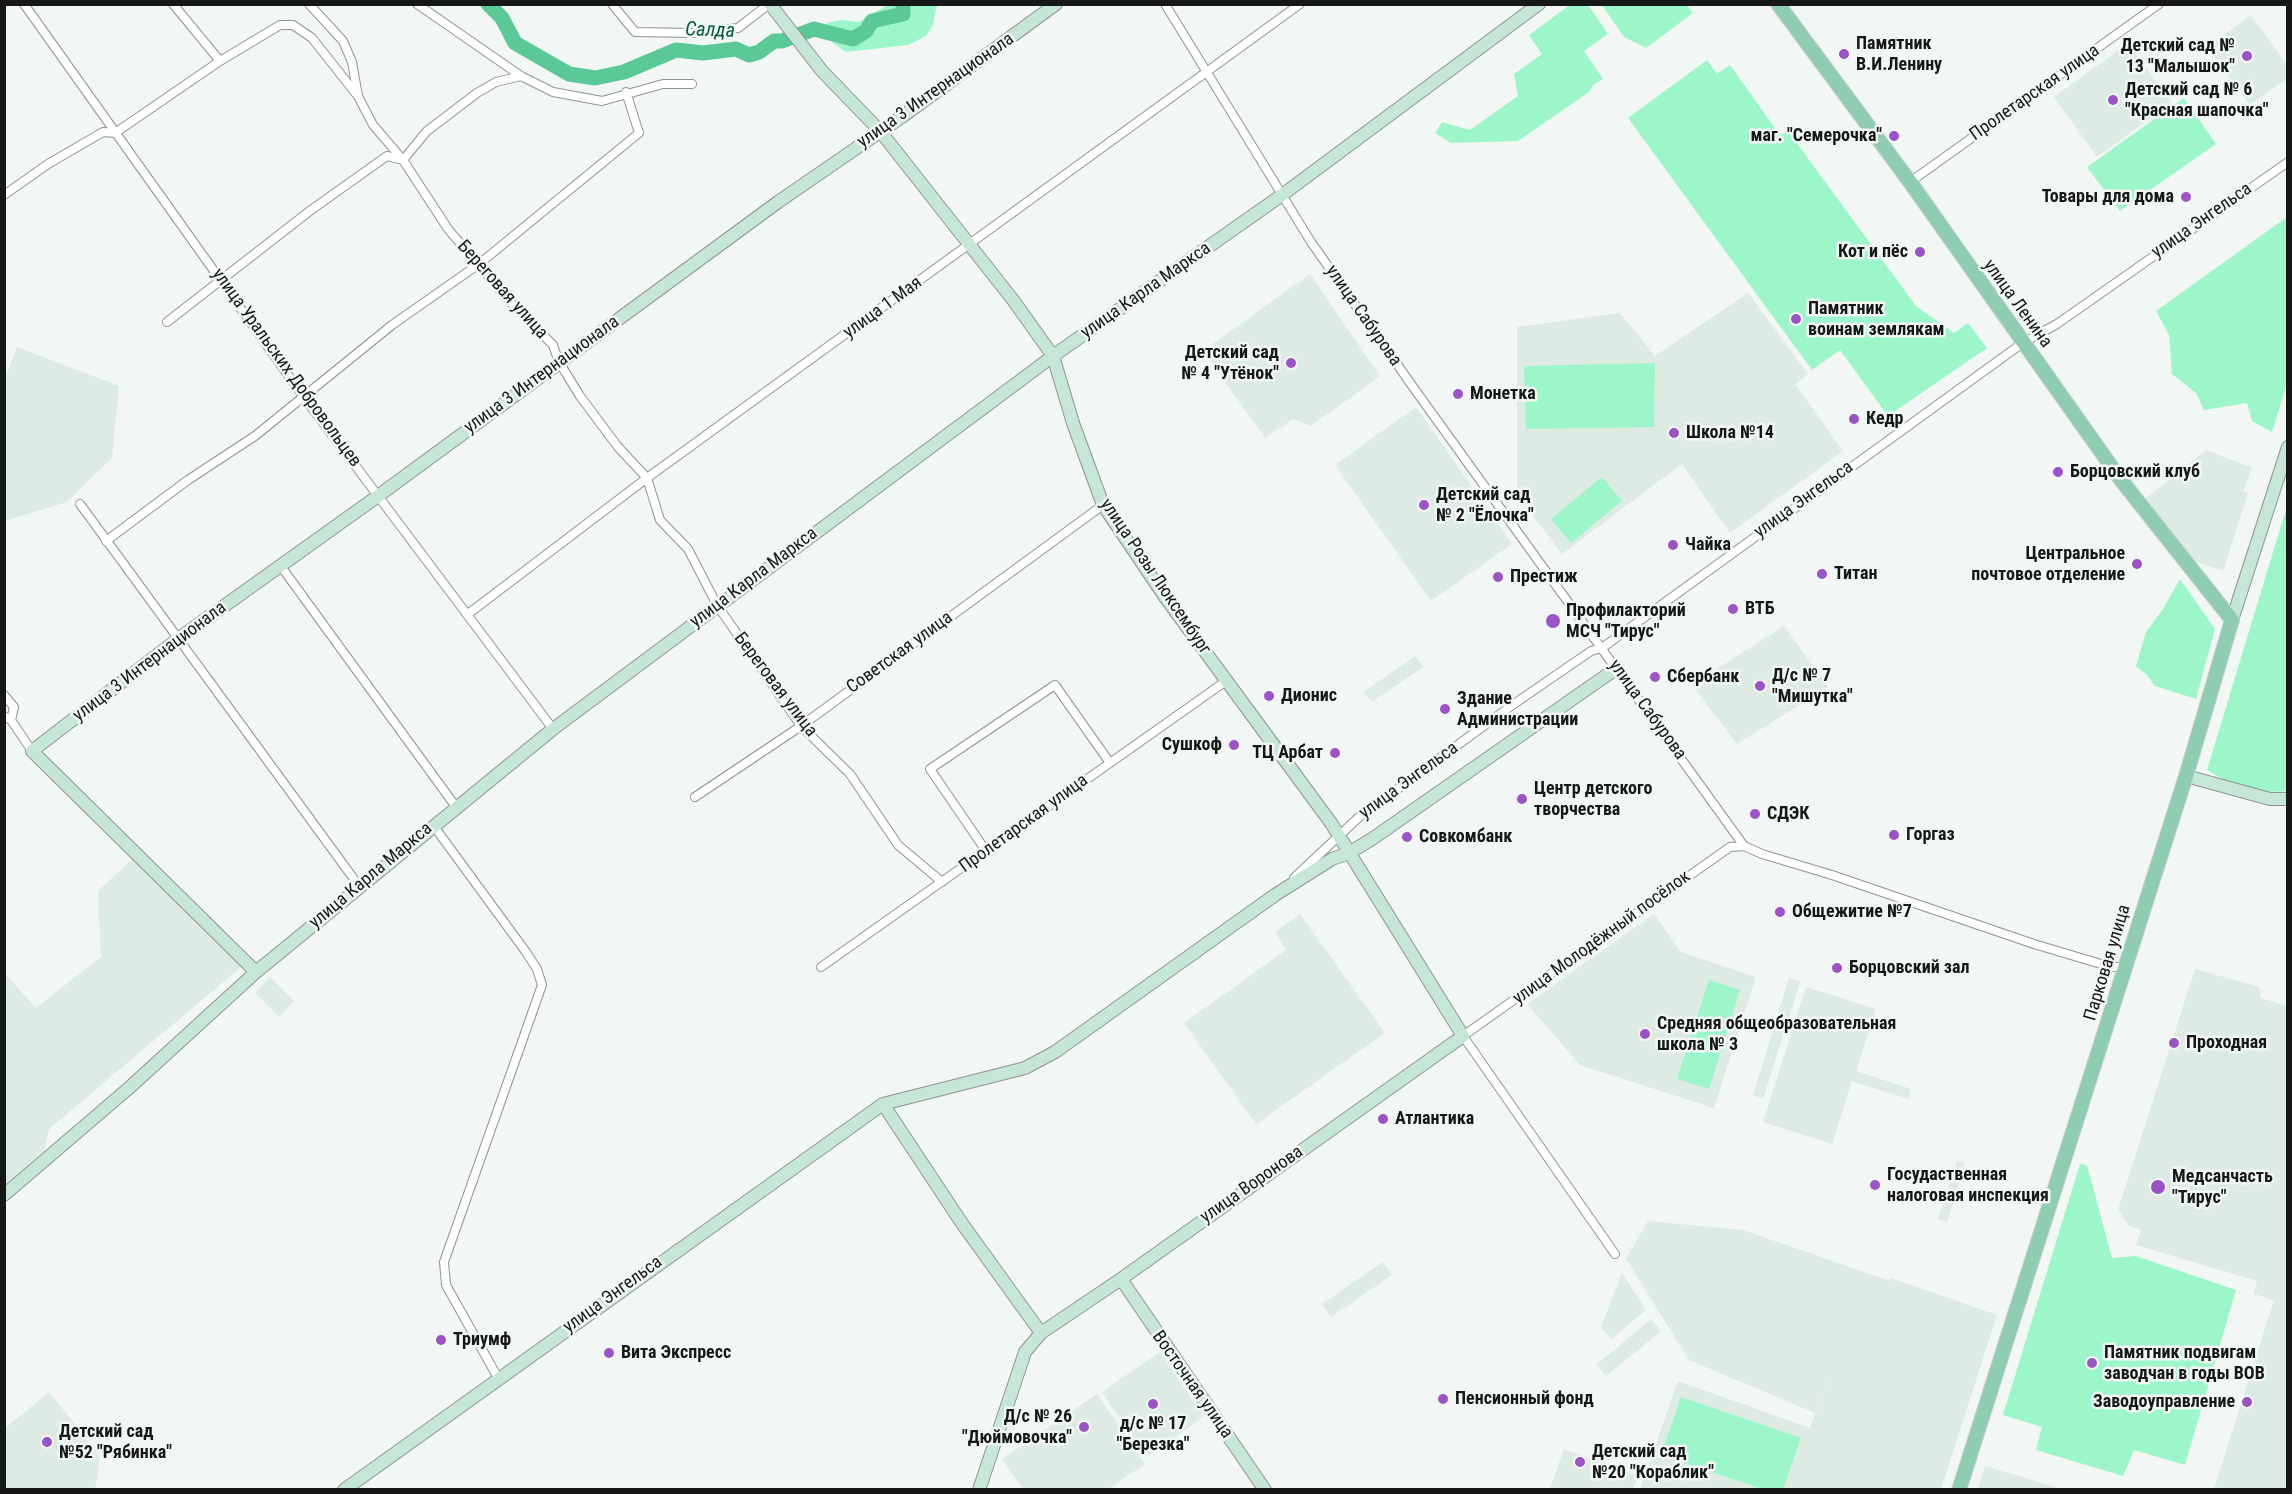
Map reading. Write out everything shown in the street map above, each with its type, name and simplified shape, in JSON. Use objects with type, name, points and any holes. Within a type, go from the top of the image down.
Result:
[{"type":"main road","name":"улица Ленина","points":[[1778,4],[1910,182],[1977,280],[2128,489],[2232,620]]},
{"type":"main road","name":"Парковая улица","points":[[1959,1490],[2186,776],[2232,620]]},
{"type":"street","name":"улица Уральских Добровольцев","points":[[24,4],[115,133],[223,279],[303,396],[553,729]]},
{"type":"street","points":[[173,4],[220,62]]},
{"type":"street","name":"Береговая улица","points":[[309,4],[343,41],[352,62],[358,96]]},
{"type":"street","points":[[417,4],[521,76],[553,92],[602,101],[626,92],[663,84],[692,84]]},
{"type":"street","points":[[612,4],[635,32],[693,33],[738,28],[769,4]]},
{"type":"street","name":"улица Розы Люксембург","points":[[769,4],[822,71],[880,131],[1013,300],[1053,356],[1073,423],[1103,505],[1165,597],[1338,835],[1463,1036]]},
{"type":"street","name":"улица 3 Интернационала","points":[[32,751],[178,639],[378,496],[769,208],[1056,4]]},
{"type":"street","name":"улица Сабурова","points":[[1165,4],[1282,195],[1418,394],[1744,846]]},
{"type":"street","name":"улица 1 Мая","points":[[468,614],[647,478],[1207,74],[1300,4]]},
{"type":"street","name":"улица Карла Маркса","points":[[4,1195],[129,1088],[256,972],[553,729],[1053,356],[1282,195],[1539,4]]},
{"type":"street","name":"Пролетарская улица","points":[[1910,182],[2159,4]]},
{"type":"street","name":"Береговая улица","points":[[4,195],[48,164],[103,132],[115,133],[220,62],[280,25],[294,26],[312,38],[358,96],[373,125],[404,160],[448,229],[513,306],[553,345],[559,363],[580,396],[618,447],[647,478],[660,520],[688,549],[717,605],[801,726],[850,774],[898,845],[942,882]]},
{"type":"street","points":[[167,322],[311,210],[387,156],[404,160],[427,131],[477,93],[496,82],[521,76]]},
{"type":"street","points":[[106,541],[188,480],[255,436],[392,325],[479,264],[639,133],[626,92]]},
{"type":"street","name":"улица Энгельса","points":[[1275,895],[1338,835],[1511,706],[1591,651],[1602,648],[2024,342],[2057,324],[2288,162]]},
{"type":"street","name":"Парковая улица","points":[[2232,620],[2288,447]]},
{"type":"street","points":[[80,504],[359,886]]},
{"type":"street","name":"Советская улица","points":[[695,797],[801,726],[1103,505]]},
{"type":"street","points":[[280,566],[456,807]]},
{"type":"street","name":"улица Энгельса","points":[[344,1490],[883,1104],[1015,1071],[1045,1058],[1275,895],[1332,860],[1349,853],[1617,668]]},
{"type":"street","name":"Пролетарская улица","points":[[821,967],[1226,681]]},
{"type":"street","points":[[986,851],[930,769],[1055,685],[1110,763]]},
{"type":"street","points":[[4,695],[14,707],[8,718],[32,751],[256,972]]},
{"type":"street","points":[[2186,776],[2270,799],[2288,799]]},
{"type":"street","points":[[433,825],[526,952],[537,969],[542,984],[444,1262],[446,1285],[498,1378]]},
{"type":"street","points":[[1744,846],[1762,854],[1832,875],[2034,944],[2111,967],[2125,967]]},
{"type":"street","name":"улица Молодёжный посёлок","points":[[1463,1036],[1730,847],[1744,846]]},
{"type":"street","points":[[1463,1036],[1615,1254]]},
{"type":"street","name":"улица Воронова","points":[[979,1490],[1025,1352],[1041,1333],[1121,1279],[1463,1036]]},
{"type":"street","points":[[883,1104],[961,1222],[1041,1333]]},
{"type":"street","name":"Восточная улица","points":[[1121,1279],[1265,1490]]},
{"type":"shaded area","name":"Детский сад № 13 \"Малышок\"","points":[[2251,15],[2287,65],[2288,78],[2250,105],[2207,47]]},
{"type":"shaded area","name":"Детский сад № 6 \"Красная шапочка\"","points":[[2128,43],[2172,103],[2097,157],[2054,97]]},
{"type":"shaded area","name":"Детский сад № 4 \"Утёнок\"","points":[[1310,274],[1380,376],[1311,426],[1293,419],[1265,438],[1203,351]]},
{"type":"shaded area","name":"Школа №14","points":[[1748,293],[1808,374],[1795,384],[1843,451],[1730,533],[1682,464],[1562,554],[1517,495],[1517,327],[1620,313],[1655,356]]},
{"type":"shaded area","points":[[17,347],[119,386],[112,458],[67,502],[5,521],[5,379]]},
{"type":"shaded area","name":"Детский сад № 2 \"Ёлочка\"","points":[[1416,407],[1512,544],[1431,601],[1335,465]]},
{"type":"shaded area","points":[[2206,450],[2252,468],[2243,491],[2248,493],[2223,571],[2190,560],[2144,500]]},
{"type":"shaded area","name":"Д/с № 7 \"Мишутка\"","points":[[1784,626],[1828,687],[1737,744],[1692,685]]},
{"type":"shaded area","points":[[1415,656],[1423,667],[1372,702],[1364,692]]},
{"type":"shaded area","points":[[132,859],[241,967],[49,1129],[45,1149],[5,1185],[5,974],[36,1008],[101,957],[98,891]]},
{"type":"shaded area","points":[[1300,914],[1385,1033],[1256,1124],[1184,1023],[1286,950],[1275,932]]},
{"type":"shaded area","name":"Средняя общеобразовательная школа № 3","points":[[1654,914],[1681,952],[1756,977],[1714,1108],[1580,1065],[1527,1004]]},
{"type":"shaded area","points":[[2195,969],[2259,987],[2261,998],[2287,1006],[2287,1489],[2214,1489],[2274,1300],[2254,1294],[2257,1281],[2136,1245],[2141,1230],[2129,1226],[2118,1210]]},
{"type":"shaded area","points":[[270,977],[294,1001],[279,1017],[255,993]]},
{"type":"shaded area","points":[[1789,978],[1800,982],[1763,1099],[1753,1095]]},
{"type":"shaded area","points":[[1806,987],[1876,1009],[1856,1071],[1911,1089],[1908,1099],[1852,1081],[1832,1144],[1763,1122]]},
{"type":"shaded area","points":[[1957,1161],[1965,1163],[1947,1222],[1938,1219]]},
{"type":"shaded area","points":[[1648,1221],[1743,1230],[1997,1315],[1941,1489],[1640,1489],[1678,1381],[1810,1428],[1837,1353],[1815,1413],[1689,1360],[1626,1259]]},
{"type":"shaded area","points":[[1383,1262],[1392,1275],[1331,1317],[1322,1304]]},
{"type":"shaded area","points":[[1622,1273],[1646,1310],[1611,1339],[1601,1327]]},
{"type":"shaded area","points":[[1651,1319],[1661,1331],[1606,1376],[1596,1365]]},
{"type":"shaded area","name":"д/с № 17 \"Березка\"","points":[[1160,1352],[1204,1417],[1146,1457],[1102,1392]]},
{"type":"shaded area","name":"Детский сад №52 \"Рябинка\"","points":[[49,1392],[100,1456],[95,1489],[5,1489],[5,1428]]},
{"type":"shaded area","name":"Д/с № 26 \"Дюймовочка\"","points":[[1097,1394],[1145,1464],[1108,1489],[1023,1489],[1002,1459]]},
{"type":"shaded area","name":"Детский сад №20 \"Кораблик\"","points":[[1564,1449],[1638,1476],[1633,1489],[1550,1489]]},
{"type":"shaded area","points":[[1985,1466],[2062,1489],[1978,1489]]},
{"type":"green space","points":[[1571,4],[1588,5],[1608,34],[1584,51],[1603,79],[1593,85],[1589,92],[1518,141],[1451,143],[1435,133],[1442,122],[1470,130],[1518,96],[1514,74],[1542,54],[1529,35]]},
{"type":"green space","points":[[888,5],[937,5],[933,25],[926,36],[908,45],[846,52],[833,43],[827,23],[841,20],[859,22]]},
{"type":"green space","points":[[1602,5],[1687,5],[1693,13],[1646,48],[1624,37]]},
{"type":"green space","points":[[1707,60],[1717,74],[1730,65],[1780,135],[1788,131],[1916,306],[1954,333],[1968,323],[1987,348],[1888,416],[1840,350],[1812,370],[1628,118]]},
{"type":"green space","points":[[2184,98],[2216,144],[2120,211],[2087,167]]},
{"type":"green space","points":[[2287,217],[2287,384],[2272,432],[2252,421],[2247,403],[2204,410],[2196,393],[2172,374],[2169,335],[2156,311]]},
{"type":"green space","points":[[1655,363],[1654,427],[1526,429],[1524,366]]},
{"type":"green space","points":[[1602,477],[1622,501],[1571,543],[1551,519]]},
{"type":"green space","points":[[2287,506],[2287,791],[2267,792],[2224,780],[2207,770]]},
{"type":"green space","points":[[2180,579],[2215,629],[2196,699],[2155,686],[2136,666],[2146,632],[2163,609]]},
{"type":"green space","points":[[1709,980],[1740,990],[1709,1089],[1677,1079]]},
{"type":"green space","points":[[2080,1164],[2087,1165],[2112,1258],[2136,1256],[2236,1290],[2185,1465],[2134,1450],[2123,1476],[2036,1450],[2042,1427],[2003,1415]]},
{"type":"green space","points":[[1681,1397],[1801,1438],[1783,1489],[1762,1489],[1661,1455]]},
{"type":"waterway","name":"Салда","points":[[488,4],[502,18],[515,43],[569,74],[595,78],[624,72],[676,50],[703,53],[736,49],[749,55],[759,52],[774,41],[782,41],[814,29],[853,39],[866,31],[872,21],[903,14],[903,4]]},
{"type":"place","name":"Памятник В.И.Ленину","points":[[1844,54]]},
{"type":"place","name":"Детский сад № 13 \"Малышок\"","points":[[2247,56]]},
{"type":"place","name":"Детский сад № 6 \"Красная шапочка\"","points":[[2113,100]]},
{"type":"place","name":"маг. \"Семерочка\"","points":[[1894,136]]},
{"type":"place","name":"Товары для дома","points":[[2186,197]]},
{"type":"place","name":"Кот и пёс","points":[[1920,252]]},
{"type":"place","name":"Памятник воинам землякам","points":[[1796,319]]},
{"type":"place","name":"Детский сад № 4 \"Утёнок\"","points":[[1291,363]]},
{"type":"place","name":"Монетка","points":[[1458,394]]},
{"type":"place","name":"Кедр","points":[[1854,419]]},
{"type":"place","name":"Школа №14","points":[[1674,433]]},
{"type":"place","name":"Борцовский клуб","points":[[2058,472]]},
{"type":"place","name":"Детский сад № 2 \"Ёлочка\"","points":[[1424,505]]},
{"type":"place","name":"Чайка","points":[[1673,545]]},
{"type":"place","name":"Центральное почтовое отделение","points":[[2137,564]]},
{"type":"place","name":"Титан","points":[[1822,574]]},
{"type":"place","name":"Престиж","points":[[1498,577]]},
{"type":"place","name":"ВТБ","points":[[1733,609]]},
{"type":"place","name":"Профилакторий МСЧ \"Тирус\"","points":[[1553,621]]},
{"type":"place","name":"Сбербанк","points":[[1655,677]]},
{"type":"place","name":"Д/с № 7 \"Мишутка\"","points":[[1760,686]]},
{"type":"place","name":"Дионис","points":[[1269,696]]},
{"type":"place","name":"Здание Администрации","points":[[1445,709]]},
{"type":"place","name":"Сушкоф","points":[[1234,745]]},
{"type":"place","name":"ТЦ Арбат","points":[[1335,753]]},
{"type":"place","name":"Центр детского творчества","points":[[1522,799]]},
{"type":"place","name":"СДЭК","points":[[1755,814]]},
{"type":"place","name":"Горгаз","points":[[1894,835]]},
{"type":"place","name":"Совкомбанк","points":[[1407,837]]},
{"type":"place","name":"Общежитие №7","points":[[1780,912]]},
{"type":"place","name":"Борцовский зал","points":[[1837,968]]},
{"type":"place","name":"Средняя общеобразовательная школа № 3","points":[[1645,1034]]},
{"type":"place","name":"Проходная","points":[[2174,1043]]},
{"type":"place","name":"Атлантика","points":[[1383,1119]]},
{"type":"place","name":"Госудаственная налоговая инспекция","points":[[1875,1185]]},
{"type":"place","name":"Медсанчасть \"Тирус\"","points":[[2158,1187]]},
{"type":"place","name":"Триумф","points":[[441,1340]]},
{"type":"place","name":"Вита Экспресс","points":[[609,1353]]},
{"type":"place","name":"Памятник подвигам заводчан в годы ВОВ","points":[[2092,1363]]},
{"type":"place","name":"Пенсионный фонд","points":[[1443,1399]]},
{"type":"place","name":"Заводоуправление","points":[[2247,1402]]},
{"type":"place","name":"д/с № 17 \"Березка\"","points":[[1153,1404]]},
{"type":"place","name":"Д/с № 26 \"Дюймовочка\"","points":[[1084,1427]]},
{"type":"place","name":"Детский сад №52 \"Рябинка\"","points":[[47,1442]]},
{"type":"place","name":"Детский сад №20 \"Кораблик\"","points":[[1580,1462]]}]
